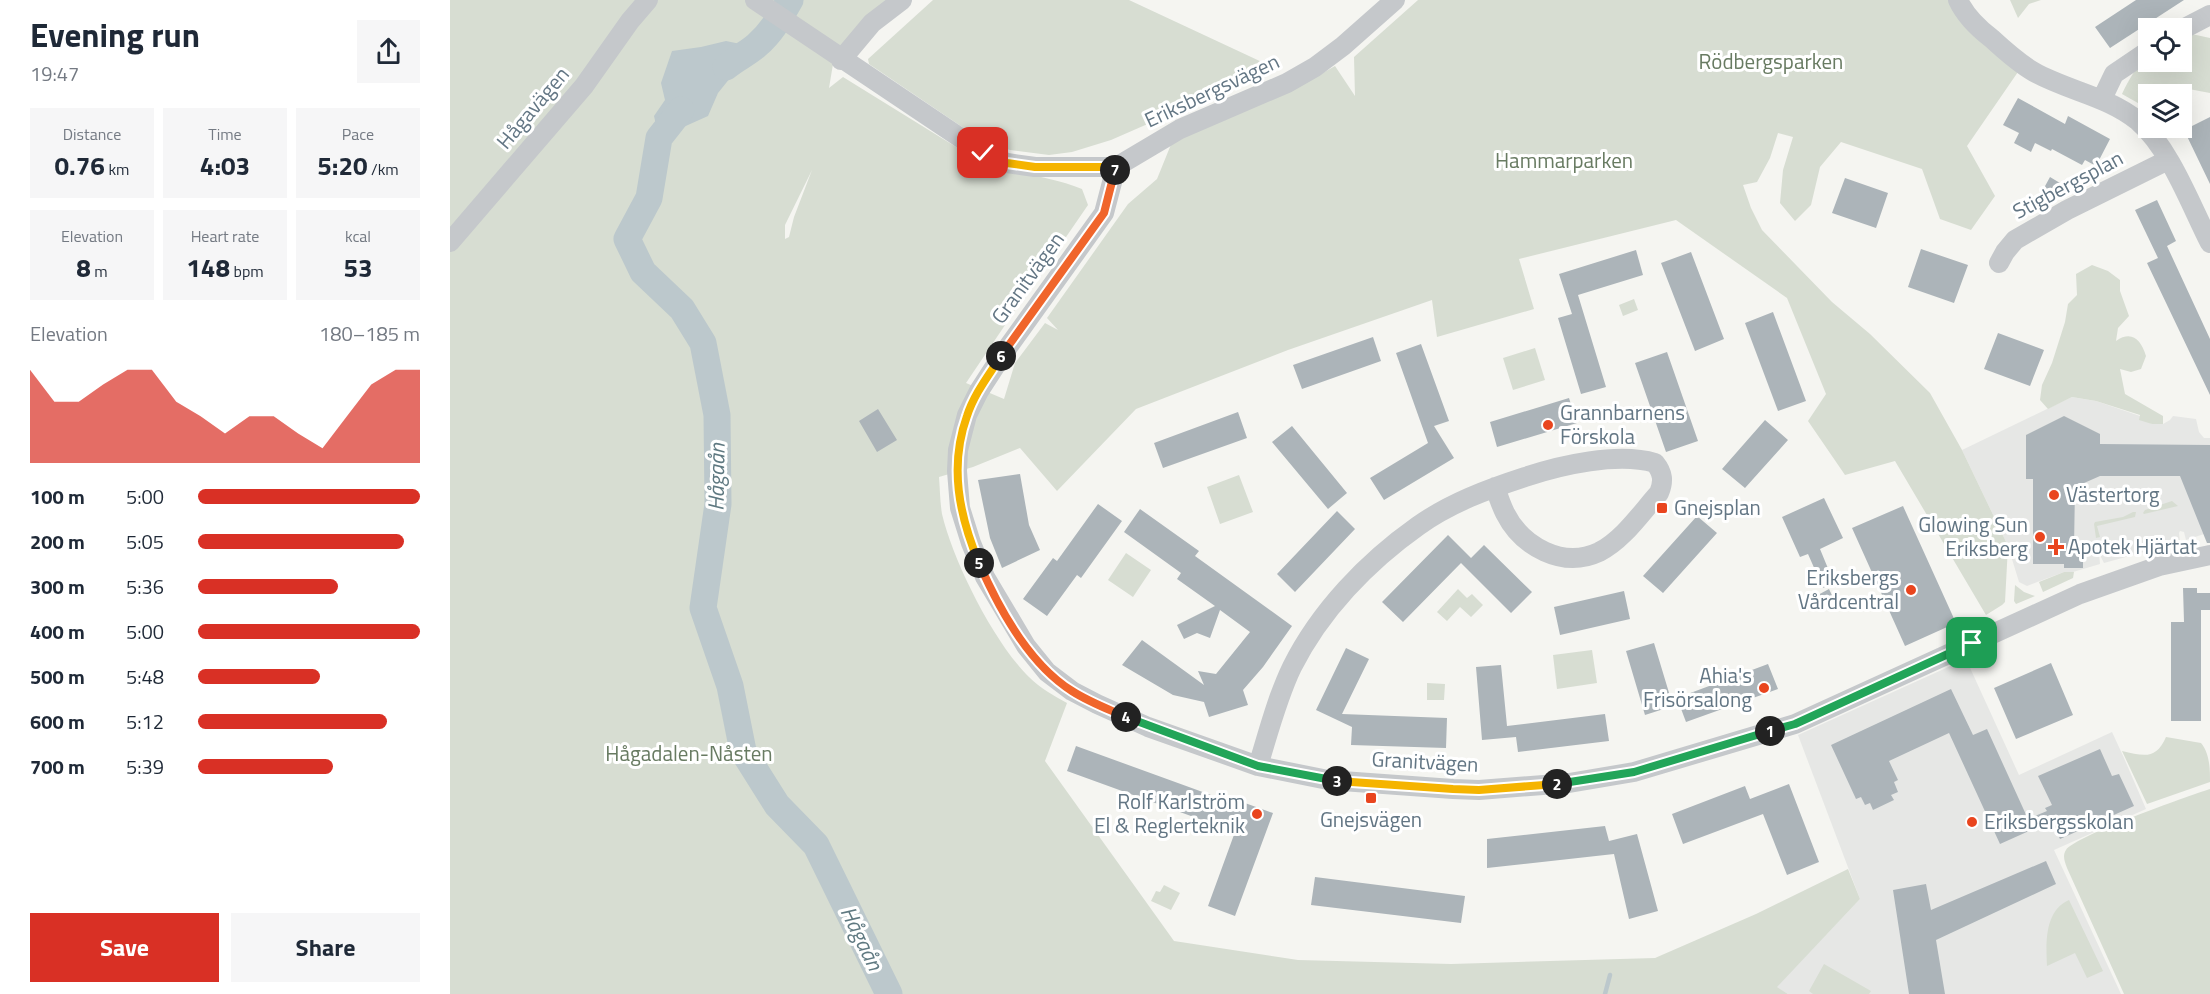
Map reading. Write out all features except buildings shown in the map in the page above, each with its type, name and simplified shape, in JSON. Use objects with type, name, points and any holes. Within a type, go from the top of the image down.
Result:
[{"type":"street","name":"Hågavägen","points":[[450,242],[584,86],[630,21],[648,0]]},
{"type":"street","points":[[842,60],[872,23],[902,0]]},
{"type":"street","name":"Eriksbergsvägen","points":[[1116,167],[1180,129],[1287,83],[1315,67],[1343,46],[1395,0]]},
{"type":"street","points":[[1958,0],[1980,29],[2021,64],[2035,73],[2102,99],[2144,126],[2157,141],[2168,160],[2210,243]]},
{"type":"street","points":[[761,4],[983,153],[1007,163],[1045,167],[1116,167]]},
{"type":"street","points":[[2192,24],[2210,15]]},
{"type":"street","points":[[2102,99],[2114,74],[2138,58]]},
{"type":"street","name":"Stigbergsplan","points":[[1999,263],[2015,240],[2067,210],[2168,160]]},
{"type":"street","name":"Granitvägen","points":[[1116,167],[1104,213],[979,391],[967,415],[958,450],[957,471],[960,508],[971,543],[985,577],[1026,646],[1047,672],[1072,691],[1148,727],[1258,766],[1328,780],[1462,790],[1569,783],[1634,772],[1795,724],[2080,594],[2159,566],[2210,555]]},
{"type":"street","points":[[1258,766],[1292,668],[1315,628],[1331,607],[1383,553],[1419,525],[1448,508],[1495,487],[1542,471],[1590,461],[1644,460],[1654,463],[1662,476],[1663,483],[1659,493],[1613,542],[1600,551],[1584,557],[1554,556],[1538,549],[1522,536],[1505,515],[1495,487]]},
{"type":"shaded area","points":[[726,41],[755,47],[718,93],[708,116],[659,138],[654,116],[665,100],[661,83],[672,51]]},
{"type":"shaded area","points":[[2072,397],[2096,401],[2140,416],[2152,424],[2163,424],[2173,416],[2196,419],[2199,432],[2204,438],[2210,438],[2210,532],[2186,540],[2184,532],[2180,531],[2180,542],[2104,563],[2099,553],[2100,564],[2073,572],[2064,572],[2027,586],[2019,582],[2008,546],[1962,450]]},
{"type":"shaded area","name":"Eriksbergsskolan","points":[[1966,659],[2019,775],[2112,732],[2146,809],[2054,850],[2121,994],[1788,994],[1776,987],[1860,899],[1798,735]]},
{"type":"green space","points":[[450,0],[902,0],[833,64],[829,88],[843,77],[982,163],[1082,189],[1088,205],[1042,272],[1032,274],[1036,279],[966,383],[1004,399],[1015,363],[1045,323],[1058,330],[1047,318],[1128,204],[1157,179],[1172,142],[1307,82],[1335,66],[1355,96],[1354,57],[1418,0],[1958,0],[2020,69],[1967,146],[1995,196],[1971,230],[1940,219],[1922,169],[1841,142],[1820,167],[1811,205],[1795,221],[1780,203],[1783,170],[1793,137],[1778,133],[1770,158],[1757,182],[1743,185],[1762,230],[1832,302],[1870,334],[1930,393],[1962,450],[2008,546],[2005,602],[1986,615],[1895,461],[1845,475],[1808,421],[1826,394],[1787,298],[1676,220],[1519,259],[1534,309],[1437,337],[1432,300],[1288,350],[1136,409],[1057,491],[1020,448],[973,467],[939,477],[942,514],[947,533],[965,577],[989,623],[1002,644],[1029,677],[1067,703],[1045,761],[1174,941],[1298,960],[1451,964],[1655,958],[1756,914],[1848,869],[1860,899],[1777,987],[1788,994],[450,994]],"holes":[[[812,170],[789,237],[785,239],[785,225]]]},
{"type":"green space","points":[[933,0],[1129,0],[1264,63],[1269,71],[1111,140],[1072,152],[1049,155],[1010,150],[983,141],[869,64],[868,59]]},
{"type":"green space","points":[[2010,0],[2041,0],[2029,4],[2018,18]]},
{"type":"green space","points":[[2192,34],[2210,38],[2210,93],[2192,90],[2192,84],[2138,84],[2138,103],[2122,94],[2138,68],[2138,72],[2192,72]]},
{"type":"green space","points":[[2092,265],[2108,271],[2120,280],[2120,291],[2129,316],[2118,328],[2116,341],[2127,336],[2135,338],[2139,341],[2146,356],[2141,369],[2131,372],[2120,369],[2125,394],[2163,416],[2163,424],[2152,424],[2139,420],[2140,415],[2096,401],[2072,397],[2048,409],[2040,400],[2042,385],[2052,363],[2065,322],[2068,304],[2077,295],[2076,274]]},
{"type":"green space","points":[[1634,299],[1638,310],[1623,316],[1619,305]]},
{"type":"green space","points":[[1535,348],[1545,380],[1513,390],[1503,358]]},
{"type":"green space","points":[[1239,475],[1253,512],[1220,524],[1207,487]]},
{"type":"green space","points":[[2172,501],[2178,506],[2143,513],[2145,510]]},
{"type":"green space","points":[[2136,512],[2135,517],[2097,526],[2100,537],[2096,538],[2095,522],[2123,517]]},
{"type":"green space","points":[[1126,553],[1151,570],[1133,597],[1108,580]]},
{"type":"green space","points":[[2064,572],[2074,572],[2073,578],[2043,592],[2039,582]]},
{"type":"green space","points":[[2015,585],[2035,596],[2016,604],[2014,601]]},
{"type":"green space","points":[[1458,589],[1467,598],[1472,594],[1483,605],[1471,617],[1460,607],[1447,621],[1437,612]]},
{"type":"green space","points":[[1592,650],[1597,683],[1557,689],[1553,655]]},
{"type":"green space","points":[[1427,683],[1445,684],[1444,700],[1427,700]]},
{"type":"green space","points":[[2166,737],[2201,743],[2208,757],[2210,782],[2147,804],[2122,751],[2149,755],[2158,750]]},
{"type":"green space","points":[[2210,789],[2210,994],[2124,994],[2067,868],[2064,859],[2065,852],[2074,844],[2110,826]]},
{"type":"green space","points":[[1164,885],[1180,893],[1171,910],[1151,901],[1156,891],[1160,892]]},
{"type":"green space","points":[[2069,900],[2103,971],[2087,978],[2075,953],[2047,966],[2046,948],[2051,920],[2061,905]]},
{"type":"green space","points":[[1824,964],[1871,991],[1869,994],[1813,994],[1809,991]]},
{"type":"waterway","name":"Hågaån","points":[[726,67],[762,40],[790,0]]},
{"type":"waterway","name":"Hågaån","points":[[681,110],[659,138],[649,198],[627,239],[643,272],[682,309],[703,343],[717,415],[718,504],[703,608],[730,686],[743,751],[777,805],[816,845],[889,994]]},
{"type":"waterway","points":[[1605,994],[1610,975]]},
{"type":"place","name":"Grannbarnens Förskola","points":[[1548,425]]},
{"type":"place","name":"Västertorg","points":[[2054,495]]},
{"type":"place","name":"Gnejsplan","points":[[1662,508]]},
{"type":"place","name":"Glowing Sun Eriksberg","points":[[2040,537]]},
{"type":"place","name":"Apotek Hjärtat","points":[[2056,547]]},
{"type":"place","name":"Eriksbergs Vårdcentral","points":[[1911,590]]},
{"type":"place","name":"Ahia's Frisörsalong","points":[[1764,688]]},
{"type":"place","name":"Gnejsvägen","points":[[1371,798]]},
{"type":"place","name":"Rolf Karlström El & Reglerteknik","points":[[1257,814]]},
{"type":"place","name":"Eriksbergsskolan","points":[[1972,822]]},
{"type":"route","points":[[983,153],[1007,163],[1035,167],[1116,167],[1104,213],[979,391],[967,415],[958,450],[957,471],[960,508],[971,543],[985,577],[1003,610],[1026,646],[1047,672],[1072,691],[1096,704],[1148,727],[1258,766],[1328,780],[1479,790],[1569,783],[1634,772],[1711,750],[1795,724],[1972,643]]},
{"type":"park label","name":"Rödbergsparken","points":[[1771,62]]},
{"type":"park label","name":"Hammarparken","points":[[1564,161]]},
{"type":"park label","name":"Hågadalen-Nåsten","points":[[689,754]]}]
